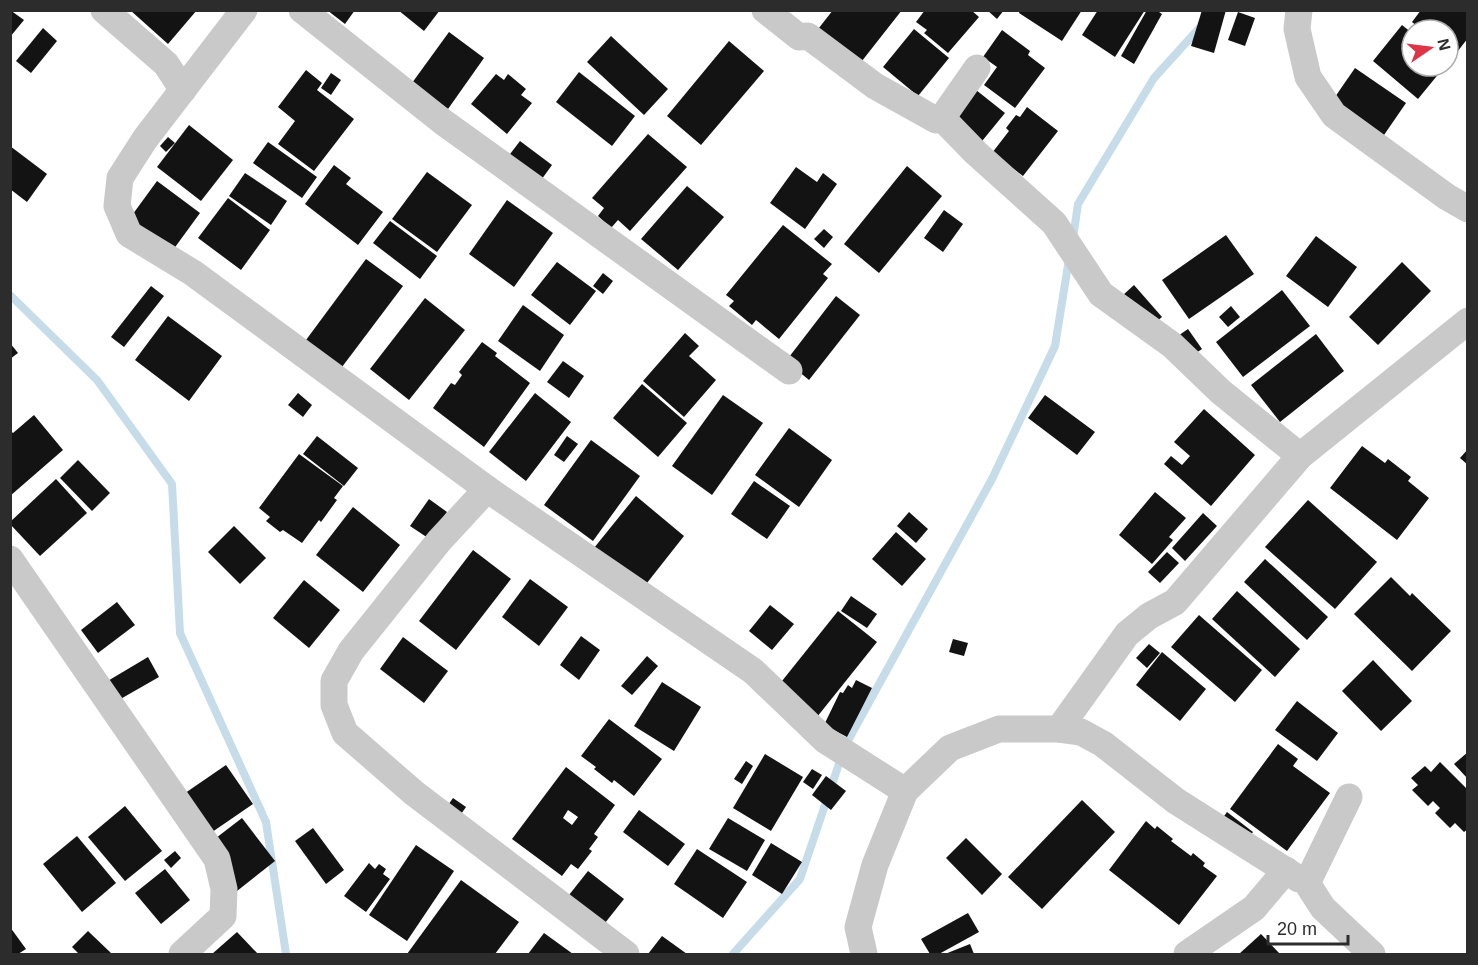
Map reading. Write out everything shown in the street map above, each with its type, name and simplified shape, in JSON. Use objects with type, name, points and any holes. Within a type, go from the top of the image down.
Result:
[{"type":"street","points":[[104,10],[166,64],[183,90]]},
{"type":"street","points":[[244,10],[145,139],[120,178],[117,206],[129,234],[193,273],[487,489],[753,671],[825,740],[905,791]]},
{"type":"street","points":[[302,10],[443,122],[789,371]]},
{"type":"street","points":[[765,10],[799,37],[808,36],[875,86],[936,120],[942,118],[977,68]]},
{"type":"street","points":[[1299,10],[1297,29],[1308,77],[1334,115],[1438,191],[1467,209]]},
{"type":"street","points":[[942,118],[976,153],[1054,223],[1101,294],[1172,345],[1221,392],[1300,456]]},
{"type":"street","points":[[1059,729],[1127,634],[1149,615],[1175,602],[1300,456],[1467,321]]},
{"type":"street","points":[[487,489],[439,542],[351,651],[334,681],[334,705],[345,733],[414,793],[626,954]]},
{"type":"street","points":[[10,559],[217,859],[224,889],[223,916],[182,954]]},
{"type":"street","points":[[864,954],[858,927],[875,865],[905,791],[950,748],[999,729],[1059,729],[1081,732],[1103,744],[1176,801],[1295,875],[1323,908],[1372,954]]},
{"type":"street","points":[[1187,954],[1254,908],[1295,875],[1310,877],[1349,797]]},
{"type":"building","points":[[10,10],[24,20],[10,37]]},
{"type":"building","points":[[130,10],[197,10],[168,44]]},
{"type":"building","points":[[327,10],[355,10],[345,24]]},
{"type":"building","points":[[398,10],[440,10],[424,31]]},
{"type":"building","points":[[833,10],[902,10],[858,66],[815,33]]},
{"type":"building","points":[[925,10],[971,10],[979,17],[948,53],[924,33],[927,30],[916,22]]},
{"type":"building","points":[[987,10],[1004,10],[997,19]]},
{"type":"building","points":[[1020,10],[1082,10],[1062,41],[1019,13]]},
{"type":"building","points":[[1098,10],[1145,10],[1115,57],[1082,35]]},
{"type":"building","points":[[1147,10],[1156,10],[1162,14],[1134,64],[1121,56]]},
{"type":"building","points":[[1202,10],[1226,10],[1214,53],[1191,46]]},
{"type":"building","points":[[1421,10],[1468,10],[1468,38],[1460,48],[1460,18],[1415,18]]},
{"type":"building","points":[[1238,12],[1255,18],[1245,46],[1228,40]]},
{"type":"building","points":[[1400,27],[1400,78],[1435,78],[1418,99],[1373,61]]},
{"type":"building","points":[[43,28],[57,41],[31,73],[16,61]]},
{"type":"building","points":[[914,29],[949,58],[918,96],[883,67]]},
{"type":"building","points":[[1002,30],[1030,51],[1028,55],[1045,68],[1015,108],[984,85],[997,67],[983,57]]},
{"type":"building","points":[[449,32],[484,58],[448,109],[412,83]]},
{"type":"building","points":[[611,36],[668,89],[644,115],[587,62]]},
{"type":"building","points":[[729,41],[764,71],[701,145],[667,116]]},
{"type":"building","points":[[1355,68],[1406,103],[1373,151],[1326,110]]},
{"type":"building","points":[[306,70],[322,83],[317,90],[354,119],[314,171],[278,144],[295,121],[278,107]]},
{"type":"building","points":[[579,72],[635,116],[612,146],[556,102]]},
{"type":"building","points":[[331,73],[341,80],[331,95],[321,88]]},
{"type":"building","points":[[496,74],[504,80],[508,74],[526,89],[521,95],[532,103],[507,134],[471,104]]},
{"type":"building","points":[[966,82],[1005,113],[978,146],[939,115]]},
{"type":"building","points":[[1027,107],[1058,131],[1023,176],[992,153],[1009,131],[1006,128],[1016,115],[1020,117]]},
{"type":"building","points":[[189,125],[233,160],[201,201],[157,167]]},
{"type":"building","points":[[648,134],[687,167],[630,231],[618,220],[611,228],[598,216],[604,208],[592,198]]},
{"type":"building","points":[[168,137],[175,143],[166,152],[160,146]]},
{"type":"building","points":[[520,141],[552,165],[539,183],[507,158]]},
{"type":"building","points":[[268,142],[317,177],[302,198],[253,163]]},
{"type":"building","points":[[10,146],[47,174],[27,202],[10,189]]},
{"type":"building","points":[[334,165],[351,178],[346,184],[383,212],[358,245],[305,204]]},
{"type":"building","points":[[907,166],[942,196],[879,273],[844,244]]},
{"type":"building","points":[[796,167],[817,182],[823,173],[837,184],[805,229],[770,203]]},
{"type":"building","points":[[427,172],[472,205],[437,252],[392,219]]},
{"type":"building","points":[[245,173],[287,201],[271,225],[229,196]]},
{"type":"building","points":[[157,181],[200,213],[173,250],[130,218]]},
{"type":"building","points":[[687,186],[724,217],[678,270],[641,239]]},
{"type":"building","points":[[228,198],[270,230],[241,270],[198,238]]},
{"type":"building","points":[[507,200],[553,233],[514,287],[469,254]]},
{"type":"building","points":[[944,210],[963,224],[943,252],[924,238]]},
{"type":"building","points":[[390,221],[437,256],[420,279],[373,243]]},
{"type":"building","points":[[783,225],[832,264],[823,274],[828,278],[779,339],[756,320],[752,325],[729,306],[734,301],[726,295]]},
{"type":"building","points":[[824,229],[833,237],[824,248],[814,239]]},
{"type":"building","points":[[1226,235],[1254,274],[1189,319],[1162,280]]},
{"type":"building","points":[[1316,236],[1357,267],[1328,307],[1286,276]]},
{"type":"building","points":[[366,259],[403,286],[342,367],[306,340]]},
{"type":"building","points":[[557,262],[596,291],[570,325],[531,295]]},
{"type":"building","points":[[1402,262],[1431,291],[1378,345],[1349,317]]},
{"type":"building","points":[[603,273],[613,281],[603,294],[593,286]]},
{"type":"building","points":[[1134,285],[1162,317],[1150,327],[1122,296]]},
{"type":"building","points":[[151,286],[164,296],[124,347],[111,337]]},
{"type":"building","points":[[1282,290],[1310,326],[1243,377],[1216,342]]},
{"type":"building","points":[[836,296],[860,315],[809,380],[786,361]]},
{"type":"building","points":[[425,298],[465,330],[409,400],[370,369]]},
{"type":"building","points":[[523,305],[564,335],[540,371],[498,341]]},
{"type":"building","points":[[1231,306],[1240,317],[1228,327],[1219,317]]},
{"type":"building","points":[[168,316],[222,356],[189,401],[135,360]]},
{"type":"building","points":[[1188,329],[1202,349],[1186,360],[1172,340]]},
{"type":"building","points":[[685,333],[699,346],[689,356],[716,380],[684,417],[643,381]]},
{"type":"building","points":[[1316,334],[1344,371],[1280,422],[1251,385]]},
{"type":"building","points":[[482,342],[497,353],[495,356],[530,383],[484,447],[433,408],[451,383],[455,385],[462,375],[459,372]]},
{"type":"building","points":[[10,343],[18,353],[10,359]]},
{"type":"building","points":[[563,361],[584,376],[569,398],[547,382]]},
{"type":"building","points":[[642,384],[687,423],[658,457],[613,418]]},
{"type":"building","points":[[298,393],[312,405],[303,417],[288,405]]},
{"type":"building","points":[[535,393],[571,422],[526,481],[489,452]]},
{"type":"building","points":[[723,395],[763,423],[712,495],[672,466]]},
{"type":"building","points":[[1045,395],[1095,432],[1077,455],[1028,418]]},
{"type":"building","points":[[1204,409],[1255,455],[1211,506],[1164,464],[1171,456],[1182,465],[1190,456],[1174,442]]},
{"type":"building","points":[[34,415],[63,450],[10,496],[10,430],[13,433]]},
{"type":"building","points":[[789,428],[832,460],[799,507],[755,475]]},
{"type":"building","points":[[317,436],[358,468],[344,486],[303,454]]},
{"type":"building","points":[[567,436],[578,444],[564,462],[554,455]]},
{"type":"building","points":[[591,440],[640,476],[593,541],[544,505]]},
{"type":"building","points":[[1362,446],[1385,463],[1388,459],[1411,477],[1408,481],[1429,498],[1397,540],[1330,488]]},
{"type":"building","points":[[1468,449],[1468,465],[1460,458]]},
{"type":"building","points":[[299,454],[343,486],[334,498],[337,500],[302,543],[283,530],[280,532],[266,521],[270,517],[259,508]]},
{"type":"building","points":[[78,460],[110,493],[92,511],[60,478]]},
{"type":"building","points":[[56,479],[87,513],[40,556],[10,522]]},
{"type":"building","points":[[754,481],[790,506],[767,539],[731,514]]},
{"type":"building","points":[[1155,492],[1186,518],[1169,537],[1173,540],[1152,564],[1119,535]]},
{"type":"building","points":[[636,496],[684,536],[643,588],[594,548]]},
{"type":"building","points":[[429,499],[447,512],[428,538],[410,526]]},
{"type":"building","points":[[1308,500],[1377,562],[1335,609],[1265,547]]},
{"type":"building","points":[[353,507],[400,545],[363,592],[316,555]]},
{"type":"building","points":[[909,512],[928,529],[916,543],[897,526]]},
{"type":"building","points":[[1203,513],[1217,526],[1185,561],[1172,548]]},
{"type":"building","points":[[234,526],[266,558],[240,584],[208,552]]},
{"type":"building","points":[[896,532],[926,559],[902,586],[872,559]]},
{"type":"building","points":[[473,550],[511,579],[456,650],[419,621]]},
{"type":"building","points":[[1167,552],[1179,563],[1160,583],[1148,572]]},
{"type":"building","points":[[1265,559],[1328,617],[1307,640],[1244,582]]},
{"type":"building","points":[[1391,577],[1410,596],[1412,593],[1451,631],[1412,671],[1354,614]]},
{"type":"building","points":[[530,579],[568,607],[539,646],[502,617]]},
{"type":"building","points":[[304,580],[340,610],[309,648],[273,618]]},
{"type":"building","points":[[1237,591],[1300,649],[1275,677],[1212,619]]},
{"type":"building","points":[[851,596],[877,614],[867,628],[841,611]]},
{"type":"building","points":[[117,602],[135,625],[98,653],[81,630]]},
{"type":"building","points":[[770,605],[794,624],[772,650],[749,631]]},
{"type":"building","points":[[838,611],[877,642],[817,717],[778,686]]},
{"type":"building","points":[[1199,615],[1262,670],[1235,702],[1171,647]]},
{"type":"building","points":[[581,636],[600,650],[579,680],[560,665]]},
{"type":"building","points":[[403,637],[448,671],[424,703],[380,669]]},
{"type":"building","points":[[953,639],[968,643],[964,656],[949,652]]},
{"type":"building","points":[[1149,644],[1160,653],[1147,668],[1136,658]]},
{"type":"building","points":[[1162,652],[1206,689],[1180,721],[1136,685]]},
{"type":"building","points":[[647,656],[658,666],[632,695],[621,686]]},
{"type":"building","points":[[148,657],[159,677],[117,701],[106,682]]},
{"type":"building","points":[[1373,660],[1412,701],[1381,731],[1342,691]]},
{"type":"building","points":[[856,680],[872,688],[847,737],[824,725],[840,692],[843,693],[848,685],[852,688]]},
{"type":"building","points":[[662,682],[701,707],[674,751],[634,726]]},
{"type":"building","points":[[1297,701],[1338,733],[1317,761],[1275,730]]},
{"type":"building","points":[[609,719],[662,759],[634,796],[614,780],[612,783],[581,756]]},
{"type":"building","points":[[1278,744],[1298,759],[1293,766],[1330,793],[1287,851],[1230,809]]},
{"type":"building","points":[[1468,752],[1468,779],[1454,764]]},
{"type":"building","points":[[765,754],[803,777],[771,831],[733,808]]},
{"type":"building","points":[[746,761],[753,766],[742,784],[734,779]]},
{"type":"building","points":[[1440,762],[1468,790],[1468,829],[1464,832],[1455,823],[1450,828],[1435,813],[1440,808],[1433,801],[1428,806],[1412,790],[1418,785],[1411,778],[1425,766],[1431,772]]},
{"type":"building","points":[[226,765],[253,804],[202,839],[175,800]]},
{"type":"building","points":[[566,767],[615,805],[594,834],[598,837],[589,849],[592,851],[578,869],[571,864],[562,876],[512,839]],"holes":[[[568,810],[578,817],[572,825],[563,818]]]},
{"type":"building","points":[[812,769],[822,775],[813,789],[803,782]]},
{"type":"building","points":[[826,776],[846,791],[831,810],[812,795]]},
{"type":"building","points":[[453,798],[466,807],[459,817],[446,808]]},
{"type":"building","points":[[1082,800],[1115,832],[1042,909],[1008,877]]},
{"type":"building","points":[[125,806],[162,851],[125,881],[88,837]]},
{"type":"building","points":[[639,810],[685,844],[668,866],[623,832]]},
{"type":"building","points":[[1227,812],[1253,832],[1242,847],[1216,827]]},
{"type":"building","points":[[242,818],[275,861],[237,891],[203,848]]},
{"type":"building","points":[[728,818],[765,840],[747,871],[709,849]]},
{"type":"building","points":[[1146,821],[1155,829],[1157,826],[1173,839],[1171,841],[1191,856],[1193,853],[1205,863],[1203,866],[1217,876],[1179,925],[1109,870]]},
{"type":"building","points":[[313,828],[344,870],[326,884],[295,841]]},
{"type":"building","points":[[77,836],[116,883],[82,912],[43,864]]},
{"type":"building","points":[[966,838],[1002,874],[982,895],[946,858]]},
{"type":"building","points":[[771,843],[802,862],[782,894],[752,875]]},
{"type":"building","points":[[416,845],[454,871],[407,941],[369,915]]},
{"type":"building","points":[[697,849],[747,882],[723,918],[674,884]]},
{"type":"building","points":[[175,851],[181,858],[171,868],[164,860]]},
{"type":"building","points":[[369,863],[375,869],[379,864],[386,869],[383,874],[390,879],[366,912],[344,896]]},
{"type":"building","points":[[165,869],[190,900],[161,924],[135,893]]},
{"type":"building","points":[[588,871],[624,899],[605,923],[569,895]]},
{"type":"building","points":[[461,880],[519,922],[495,954],[407,954]]},
{"type":"building","points":[[968,913],[979,932],[939,954],[930,954],[921,939]]},
{"type":"building","points":[[10,927],[26,949],[18,954],[10,954]]},
{"type":"building","points":[[88,931],[112,954],[79,954],[72,947]]},
{"type":"building","points":[[237,932],[258,954],[212,954]]},
{"type":"building","points":[[544,933],[573,954],[528,954]]},
{"type":"building","points":[[1261,934],[1280,954],[1239,954]]},
{"type":"building","points":[[662,936],[687,954],[648,954]]},
{"type":"building","points":[[970,944],[974,954],[945,954]]},
{"type":"waterway","points":[[1073,238],[1078,204],[1154,78],[1203,24]]},
{"type":"waterway","points":[[733,954],[800,879],[845,746],[992,479],[1055,346],[1069,259]]},
{"type":"waterway","points":[[10,295],[97,380],[172,484],[180,633],[266,822],[286,954]]}]
